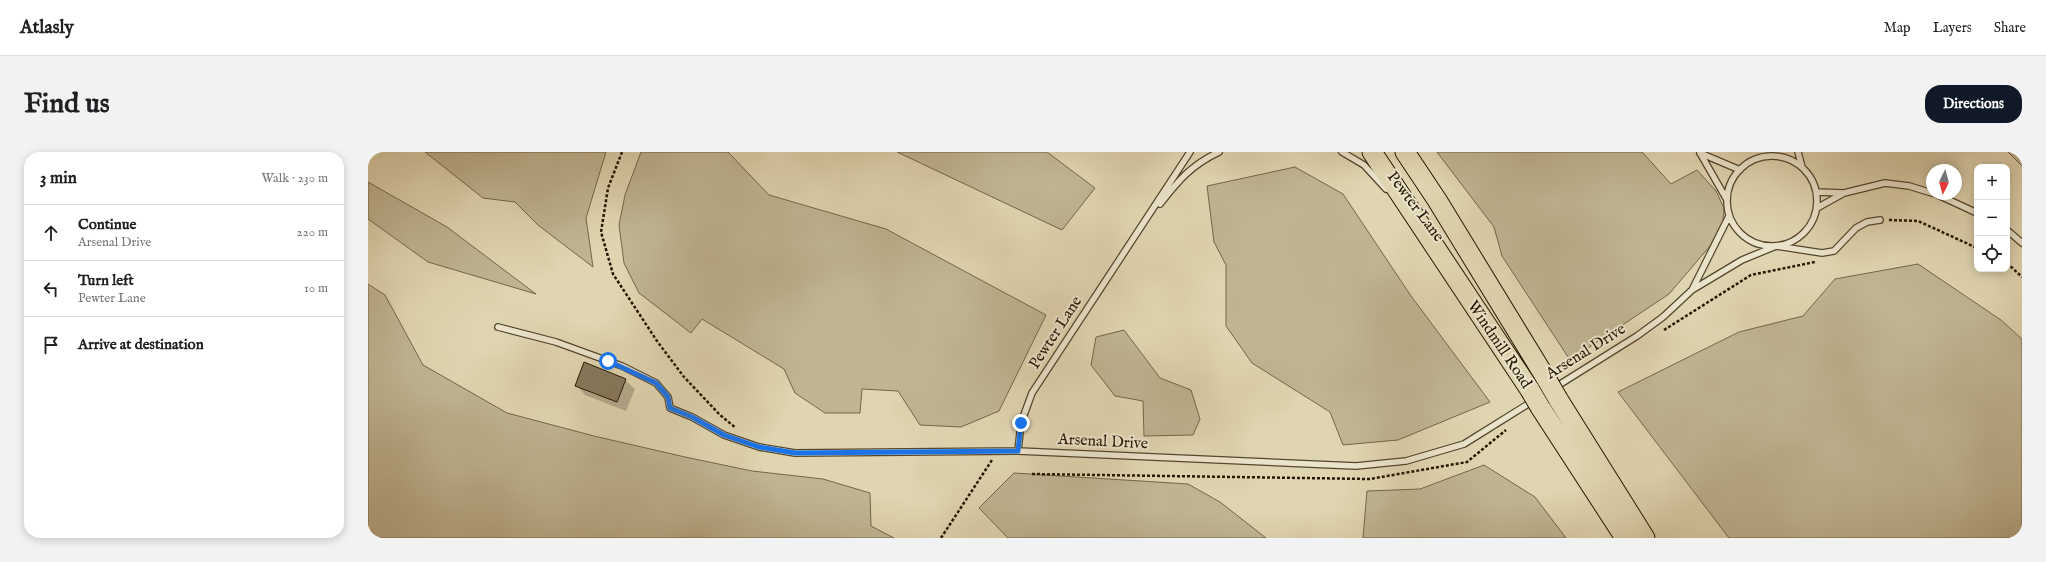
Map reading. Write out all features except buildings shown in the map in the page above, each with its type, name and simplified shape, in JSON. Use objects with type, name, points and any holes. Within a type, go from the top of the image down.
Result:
[{"type":"highway","name":"Windmill Road","points":[[1372,152],[1459,285],[1544,394],[1645,538]]},
{"type":"highway","name":"Windmill Road","points":[[1406,152],[1437,200],[1625,538]]},
{"type":"lane","name":"Pewter Lane","points":[[1018,451],[1021,423],[1032,393],[1190,152]]},
{"type":"lane","name":"Pewter Lane","points":[[1133,237],[1178,180],[1196,164],[1219,152]]},
{"type":"lane","name":"Pewter Lane","points":[[1342,152],[1364,165],[1390,192]]},
{"type":"lane","points":[[1699,152],[1740,170]]},
{"type":"lane","points":[[1699,152],[1727,200]]},
{"type":"lane","points":[[1761,158],[1765,152]]},
{"type":"lane","points":[[1798,152],[1802,167]]},
{"type":"lane","points":[[1776,246],[1790,243],[1803,234],[1813,222],[1817,208],[1817,192],[1812,178],[1802,167],[1790,160],[1776,156],[1761,158],[1748,164],[1740,170],[1730,186],[1727,200],[1729,216],[1736,228],[1746,238],[1760,245],[1822,253],[1834,251],[1856,228],[1867,222],[1880,220]]},
{"type":"lane","points":[[1817,208],[1844,193],[1885,183],[1909,186],[1926,191]]},
{"type":"lane","points":[[1817,192],[1844,193]]},
{"type":"lane","points":[[1949,200],[1974,212]]},
{"type":"lane","name":"Pewter Lane","points":[[1399,205],[1445,269],[1459,285]]},
{"type":"lane","name":"Arsenal Drive","points":[[1692,290],[1729,216]]},
{"type":"lane","points":[[2010,232],[2022,242]]},
{"type":"lane","name":"Arsenal Drive","points":[[498,327],[556,342],[622,366],[656,383],[668,397],[670,408],[692,417],[724,435],[759,447],[795,453],[1018,451],[1356,466],[1406,461],[1464,444],[1637,336],[1663,317],[1692,290],[1742,260],[1776,246]]},
{"type":"path","points":[[622,152],[608,188],[602,232],[613,274],[657,341],[684,377],[720,415],[737,429]]},
{"type":"path","points":[[2010,266],[2022,278]]},
{"type":"path","points":[[941,538],[997,452]]},
{"type":"shaded area","points":[[425,152],[606,152],[586,218],[593,267],[538,225],[515,202],[483,198]]},
{"type":"shaded area","points":[[641,152],[728,152],[769,195],[886,229],[1046,315],[999,411],[961,427],[920,425],[898,391],[862,389],[860,413],[825,413],[795,393],[784,369],[702,319],[691,333],[639,293],[624,263],[619,225],[625,195]]},
{"type":"shaded area","points":[[897,152],[1047,152],[1095,188],[1062,230]]},
{"type":"shaded area","points":[[1437,152],[1642,152],[1671,184],[1697,170],[1716,191],[1724,208],[1722,232],[1669,294],[1570,360],[1502,256],[1494,227]]},
{"type":"shaded area","points":[[2008,152],[2022,152],[2022,166]]},
{"type":"shaded area","points":[[1295,167],[1343,194],[1411,296],[1490,402],[1398,440],[1343,445],[1330,412],[1252,363],[1226,326],[1226,265],[1214,242],[1207,186]]},
{"type":"shaded area","points":[[368,182],[447,227],[536,294],[428,262],[368,219]]},
{"type":"shaded area","points":[[1918,264],[2001,320],[2022,339],[2022,538],[1729,538],[1618,392],[1739,332],[1803,316],[1835,279]]},
{"type":"shaded area","points":[[368,284],[385,295],[423,365],[507,413],[594,436],[685,457],[752,471],[823,479],[870,493],[871,526],[894,538],[368,538]]},
{"type":"shaded area","points":[[1124,330],[1160,378],[1191,390],[1200,419],[1193,435],[1144,436],[1143,401],[1115,396],[1091,365],[1096,337]]},
{"type":"shaded area","points":[[1484,465],[1535,497],[1566,538],[1363,538],[1367,491],[1420,489]]},
{"type":"shaded area","points":[[1014,473],[1188,484],[1220,502],[1266,538],[1008,538],[979,508]]},
{"type":"route","points":[[608,361],[622,366],[656,383],[668,397],[670,408],[692,417],[724,435],[759,447],[795,453],[1018,451],[1021,423]]}]
